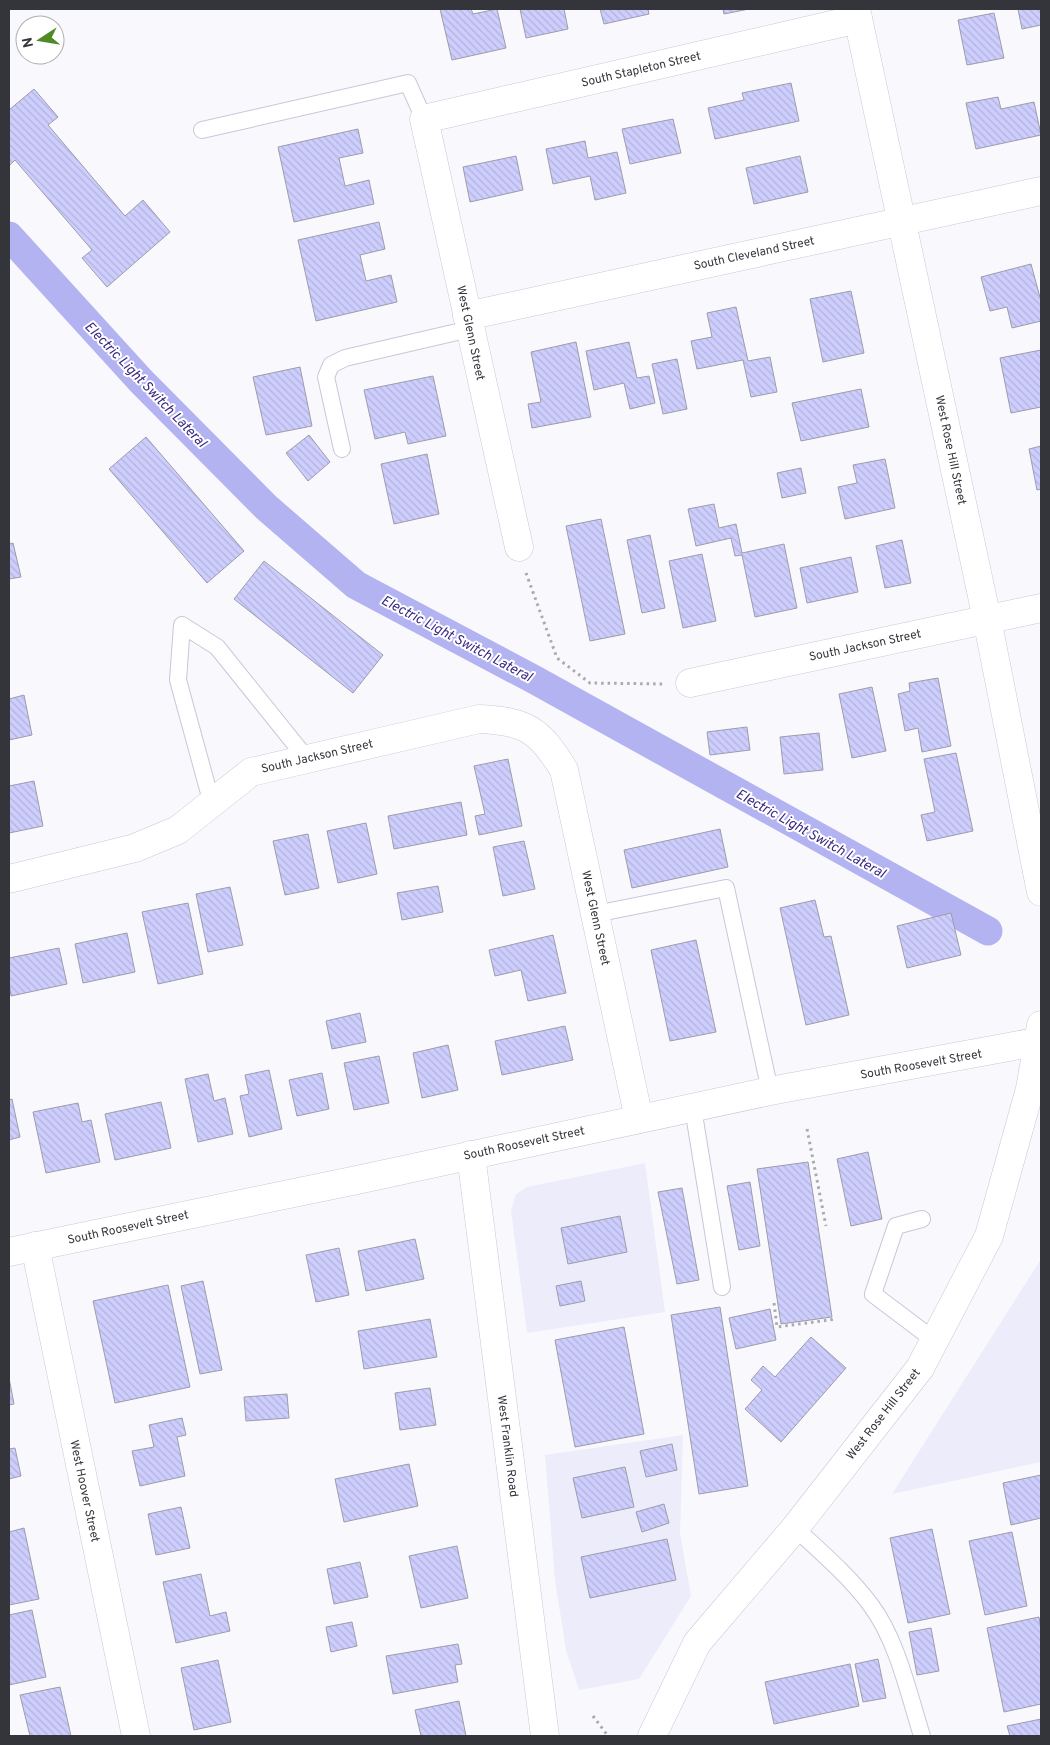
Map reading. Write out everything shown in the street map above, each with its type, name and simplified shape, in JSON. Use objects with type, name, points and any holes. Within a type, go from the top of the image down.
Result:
[{"type":"street","name":"South Stapleton Street","points":[[424,120],[857,14]]},
{"type":"street","name":"West Rose Hill Street","points":[[857,14],[1036,833],[1041,892]]},
{"type":"street","name":"West Glenn Street","points":[[424,120],[518,547]]},
{"type":"street","name":"South Cleveland Street","points":[[469,323],[1041,191]]},
{"type":"street","name":"South Jackson Street","points":[[690,683],[1041,608]]},
{"type":"street","name":"South Jackson Street","points":[[9,879],[135,848],[178,830],[251,772],[479,719],[507,720],[529,729]]},
{"type":"street","name":"West Glenn Street","points":[[529,729],[550,747],[564,770],[639,1119]]},
{"type":"street","name":"West Rose Hill Street","points":[[652,1736],[697,1643],[795,1528],[920,1368],[989,1236],[1030,1089],[1040,1035]]},
{"type":"street","name":"South Roosevelt Street","points":[[9,1252],[1040,1035]]},
{"type":"street","name":"West Franklin Road","points":[[471,1155],[545,1736]]},
{"type":"street","name":"West Hoover Street","points":[[35,1246],[136,1736]]},
{"type":"lane","points":[[202,130],[408,83],[424,120]]},
{"type":"lane","points":[[342,449],[326,377],[331,364],[345,358],[469,323]]},
{"type":"lane","points":[[212,804],[178,680],[182,625],[217,647],[307,759]]},
{"type":"lane","points":[[595,914],[726,888],[770,1091]]},
{"type":"lane","points":[[693,1108],[722,1287]]},
{"type":"lane","points":[[922,1219],[896,1226],[873,1294],[934,1340]]},
{"type":"lane","points":[[795,1528],[831,1561],[871,1606],[897,1654],[922,1736]]},
{"type":"path","points":[[518,547],[533,595],[557,658],[590,683],[690,683]]},
{"type":"path","points":[[807,1129],[826,1226]]},
{"type":"path","points":[[774,1303],[777,1327],[836,1319]]},
{"type":"path","points":[[593,1716],[608,1736]]},
{"type":"shaded area","points":[[645,1163],[665,1312],[527,1333],[511,1210],[516,1194],[527,1187]]},
{"type":"shaded area","points":[[1041,1259],[1041,1462],[892,1494]]},
{"type":"shaded area","points":[[683,1435],[680,1533],[691,1596],[639,1679],[579,1690],[566,1650],[555,1580],[545,1455]]},
{"type":"building","points":[[440,9],[471,9],[473,14],[497,9],[506,48],[452,60]]},
{"type":"building","points":[[520,9],[564,9],[568,29],[526,38]]},
{"type":"building","points":[[600,9],[648,9],[649,14],[604,24]]},
{"type":"building","points":[[723,9],[749,9],[724,14]]},
{"type":"building","points":[[1018,9],[1041,9],[1041,25],[1022,29]]},
{"type":"building","points":[[994,13],[1004,58],[967,65],[958,20]]},
{"type":"building","points":[[791,83],[799,121],[715,139],[708,108],[744,100],[742,93]]},
{"type":"building","points":[[34,89],[58,117],[48,125],[125,216],[143,200],[170,232],[107,287],[82,258],[92,250],[15,160],[9,166],[9,110]]},
{"type":"building","points":[[998,97],[1001,109],[1034,102],[1041,135],[976,149],[966,103]]},
{"type":"building","points":[[673,119],[681,153],[630,164],[622,129]]},
{"type":"building","points":[[358,129],[363,153],[339,158],[345,186],[369,180],[374,204],[294,222],[278,147]]},
{"type":"building","points":[[585,141],[588,158],[617,152],[626,193],[595,200],[590,176],[553,184],[546,149]]},
{"type":"building","points":[[516,156],[523,190],[470,202],[463,167]]},
{"type":"building","points":[[800,156],[808,192],[754,204],[746,168]]},
{"type":"building","points":[[379,222],[385,249],[360,255],[366,281],[391,275],[397,302],[316,321],[298,240]]},
{"type":"building","points":[[1031,264],[1041,301],[1041,321],[1012,328],[1007,307],[990,311],[981,277]]},
{"type":"building","points":[[851,291],[864,353],[823,362],[810,299]]},
{"type":"building","points":[[736,307],[748,361],[770,357],[777,392],[751,397],[743,360],[697,369],[691,341],[712,337],[707,313]]},
{"type":"building","points":[[576,342],[591,417],[532,428],[528,404],[541,402],[531,352]]},
{"type":"building","points":[[629,342],[637,378],[649,376],[655,403],[630,409],[624,383],[594,390],[586,351]]},
{"type":"building","points":[[1041,350],[1041,407],[1011,413],[1000,358]]},
{"type":"building","points":[[677,359],[687,409],[663,414],[652,364]]},
{"type":"building","points":[[300,367],[312,426],[266,435],[253,377]]},
{"type":"building","points":[[433,376],[446,436],[408,444],[405,432],[375,439],[364,390]]},
{"type":"building","points":[[861,389],[869,427],[801,441],[792,403]]},
{"type":"building","points":[[309,435],[330,462],[308,481],[286,453]]},
{"type":"building","points":[[146,437],[244,551],[207,583],[109,469]]},
{"type":"building","points":[[1041,446],[1041,489],[1037,490],[1029,449]]},
{"type":"building","points":[[427,454],[439,514],[394,524],[381,464]]},
{"type":"building","points":[[885,459],[895,508],[845,519],[838,487],[857,483],[853,465]]},
{"type":"building","points":[[801,468],[806,493],[782,498],[777,473]]},
{"type":"building","points":[[714,504],[719,528],[736,524],[742,553],[784,544],[797,608],[755,617],[742,555],[735,556],[731,538],[696,546],[688,509]]},
{"type":"building","points":[[601,519],[625,634],[590,641],[566,526]]},
{"type":"building","points":[[650,535],[665,608],[642,613],[627,540]]},
{"type":"building","points":[[902,540],[911,583],[885,588],[876,546]]},
{"type":"building","points":[[13,543],[21,577],[9,579],[9,544]]},
{"type":"building","points":[[702,554],[716,621],[683,628],[669,561]]},
{"type":"building","points":[[851,557],[858,592],[807,603],[800,568]]},
{"type":"building","points":[[264,561],[383,655],[353,693],[234,599]]},
{"type":"building","points":[[938,678],[951,746],[922,752],[918,728],[905,731],[898,694],[910,691],[909,683]]},
{"type":"building","points":[[872,687],[886,751],[852,758],[839,694]]},
{"type":"building","points":[[24,695],[32,735],[9,740],[9,699]]},
{"type":"building","points":[[747,727],[750,750],[710,755],[707,732]]},
{"type":"building","points":[[819,733],[823,770],[784,774],[780,737]]},
{"type":"building","points":[[956,753],[973,831],[927,841],[921,815],[935,812],[924,759]]},
{"type":"building","points":[[508,759],[522,826],[479,835],[475,816],[485,814],[474,766]]},
{"type":"building","points":[[34,781],[43,826],[9,833],[9,786]]},
{"type":"building","points":[[461,802],[467,835],[394,849],[388,816]]},
{"type":"building","points":[[366,823],[377,874],[338,883],[327,831]]},
{"type":"building","points":[[720,829],[728,867],[632,888],[624,850]]},
{"type":"building","points":[[308,834],[319,888],[285,895],[273,841]]},
{"type":"building","points":[[524,841],[535,889],[503,896],[493,847]]},
{"type":"building","points":[[438,886],[443,912],[402,920],[397,893]]},
{"type":"building","points":[[230,887],[243,945],[208,952],[196,894]]},
{"type":"building","points":[[815,900],[824,937],[831,936],[849,1015],[806,1025],[780,908]]},
{"type":"building","points":[[188,903],[203,974],[158,984],[142,912]]},
{"type":"building","points":[[951,913],[961,955],[907,968],[897,926]]},
{"type":"building","points":[[127,933],[135,972],[83,983],[75,944]]},
{"type":"building","points":[[553,935],[566,993],[528,1001],[521,970],[495,976],[489,950]]},
{"type":"building","points":[[696,940],[716,1032],[670,1041],[651,950]]},
{"type":"building","points":[[59,948],[67,984],[11,996],[9,958]]},
{"type":"building","points":[[360,1013],[366,1042],[332,1049],[326,1021]]},
{"type":"building","points":[[565,1026],[573,1060],[502,1075],[495,1041]]},
{"type":"building","points":[[448,1045],[458,1090],[422,1098],[413,1053]]},
{"type":"building","points":[[379,1056],[389,1103],[354,1110],[344,1063]]},
{"type":"building","points":[[269,1070],[282,1129],[249,1137],[240,1096],[249,1094],[245,1075]]},
{"type":"building","points":[[322,1073],[329,1109],[297,1116],[289,1080]]},
{"type":"building","points":[[208,1074],[214,1101],[225,1098],[233,1134],[198,1142],[185,1079]]},
{"type":"building","points":[[12,1099],[20,1137],[9,1140],[9,1100]]},
{"type":"building","points":[[161,1102],[171,1148],[115,1160],[105,1114]]},
{"type":"building","points":[[78,1103],[82,1122],[91,1120],[100,1162],[46,1173],[33,1112]]},
{"type":"building","points":[[868,1152],[882,1219],[851,1226],[837,1159]]},
{"type":"building","points":[[808,1162],[832,1317],[781,1324],[757,1169]]},
{"type":"building","points":[[750,1182],[760,1246],[739,1250],[727,1186]]},
{"type":"building","points":[[682,1188],[699,1280],[677,1284],[658,1192]]},
{"type":"building","points":[[620,1216],[627,1252],[568,1264],[561,1228]]},
{"type":"building","points":[[415,1239],[424,1279],[366,1291],[358,1251]]},
{"type":"building","points":[[339,1248],[349,1295],[316,1302],[306,1255]]},
{"type":"building","points":[[203,1281],[222,1370],[200,1374],[181,1286]]},
{"type":"building","points":[[581,1281],[585,1301],[560,1306],[556,1286]]},
{"type":"building","points":[[168,1285],[190,1387],[115,1403],[93,1301]]},
{"type":"building","points":[[720,1307],[748,1486],[699,1494],[671,1315]]},
{"type":"building","points":[[770,1309],[776,1340],[736,1349],[729,1318]]},
{"type":"building","points":[[430,1319],[437,1357],[364,1369],[358,1331]]},
{"type":"building","points":[[624,1327],[644,1434],[575,1447],[555,1340]]},
{"type":"building","points":[[811,1337],[846,1368],[781,1442],[745,1409],[762,1390],[751,1380],[763,1366],[775,1377]]},
{"type":"building","points":[[9,1378],[14,1404],[9,1405]]},
{"type":"building","points":[[430,1388],[436,1425],[400,1430],[395,1393]]},
{"type":"building","points":[[287,1394],[289,1418],[246,1421],[244,1397]]},
{"type":"building","points":[[182,1418],[186,1435],[177,1437],[185,1476],[140,1486],[132,1451],[154,1447],[149,1425]]},
{"type":"building","points":[[672,1444],[677,1470],[646,1477],[640,1451]]},
{"type":"building","points":[[15,1448],[21,1476],[9,1479],[9,1449]]},
{"type":"building","points":[[409,1464],[418,1506],[344,1522],[335,1479]]},
{"type":"building","points":[[625,1467],[634,1507],[582,1518],[573,1478]]},
{"type":"building","points":[[1041,1475],[1041,1518],[1011,1525],[1003,1483]]},
{"type":"building","points":[[664,1504],[669,1523],[642,1532],[636,1512]]},
{"type":"building","points":[[181,1507],[190,1548],[156,1555],[148,1514]]},
{"type":"building","points":[[24,1528],[39,1599],[9,1605],[9,1532]]},
{"type":"building","points":[[932,1529],[950,1614],[908,1623],[890,1538]]},
{"type":"building","points":[[1012,1532],[1027,1606],[985,1615],[969,1541]]},
{"type":"building","points":[[667,1539],[676,1580],[590,1598],[581,1557]]},
{"type":"building","points":[[457,1546],[468,1598],[421,1608],[409,1556]]},
{"type":"building","points":[[360,1562],[368,1597],[334,1604],[327,1569]]},
{"type":"building","points":[[201,1574],[210,1616],[226,1612],[230,1631],[176,1643],[163,1582]]},
{"type":"building","points":[[32,1610],[46,1677],[9,1685],[9,1615]]},
{"type":"building","points":[[1039,1617],[1041,1630],[1041,1704],[1004,1712],[987,1628]]},
{"type":"building","points":[[352,1622],[357,1646],[331,1652],[326,1627]]},
{"type":"building","points":[[931,1628],[939,1671],[917,1675],[909,1632]]},
{"type":"building","points":[[458,1644],[462,1664],[455,1665],[458,1682],[393,1694],[386,1656]]},
{"type":"building","points":[[878,1659],[886,1698],[863,1702],[855,1664]]},
{"type":"building","points":[[218,1660],[231,1722],[194,1730],[181,1668]]},
{"type":"building","points":[[850,1664],[859,1706],[774,1724],[765,1682]]},
{"type":"building","points":[[60,1687],[71,1736],[30,1736],[20,1695]]},
{"type":"building","points":[[459,1701],[466,1736],[421,1736],[415,1710]]},
{"type":"building","points":[[1041,1719],[1041,1736],[1010,1736],[1007,1726]]},
{"type":"waterway","name":"Electric Light Switch Lateral","points":[[9,236],[141,381],[266,507],[356,585],[535,680],[988,931]]}]
